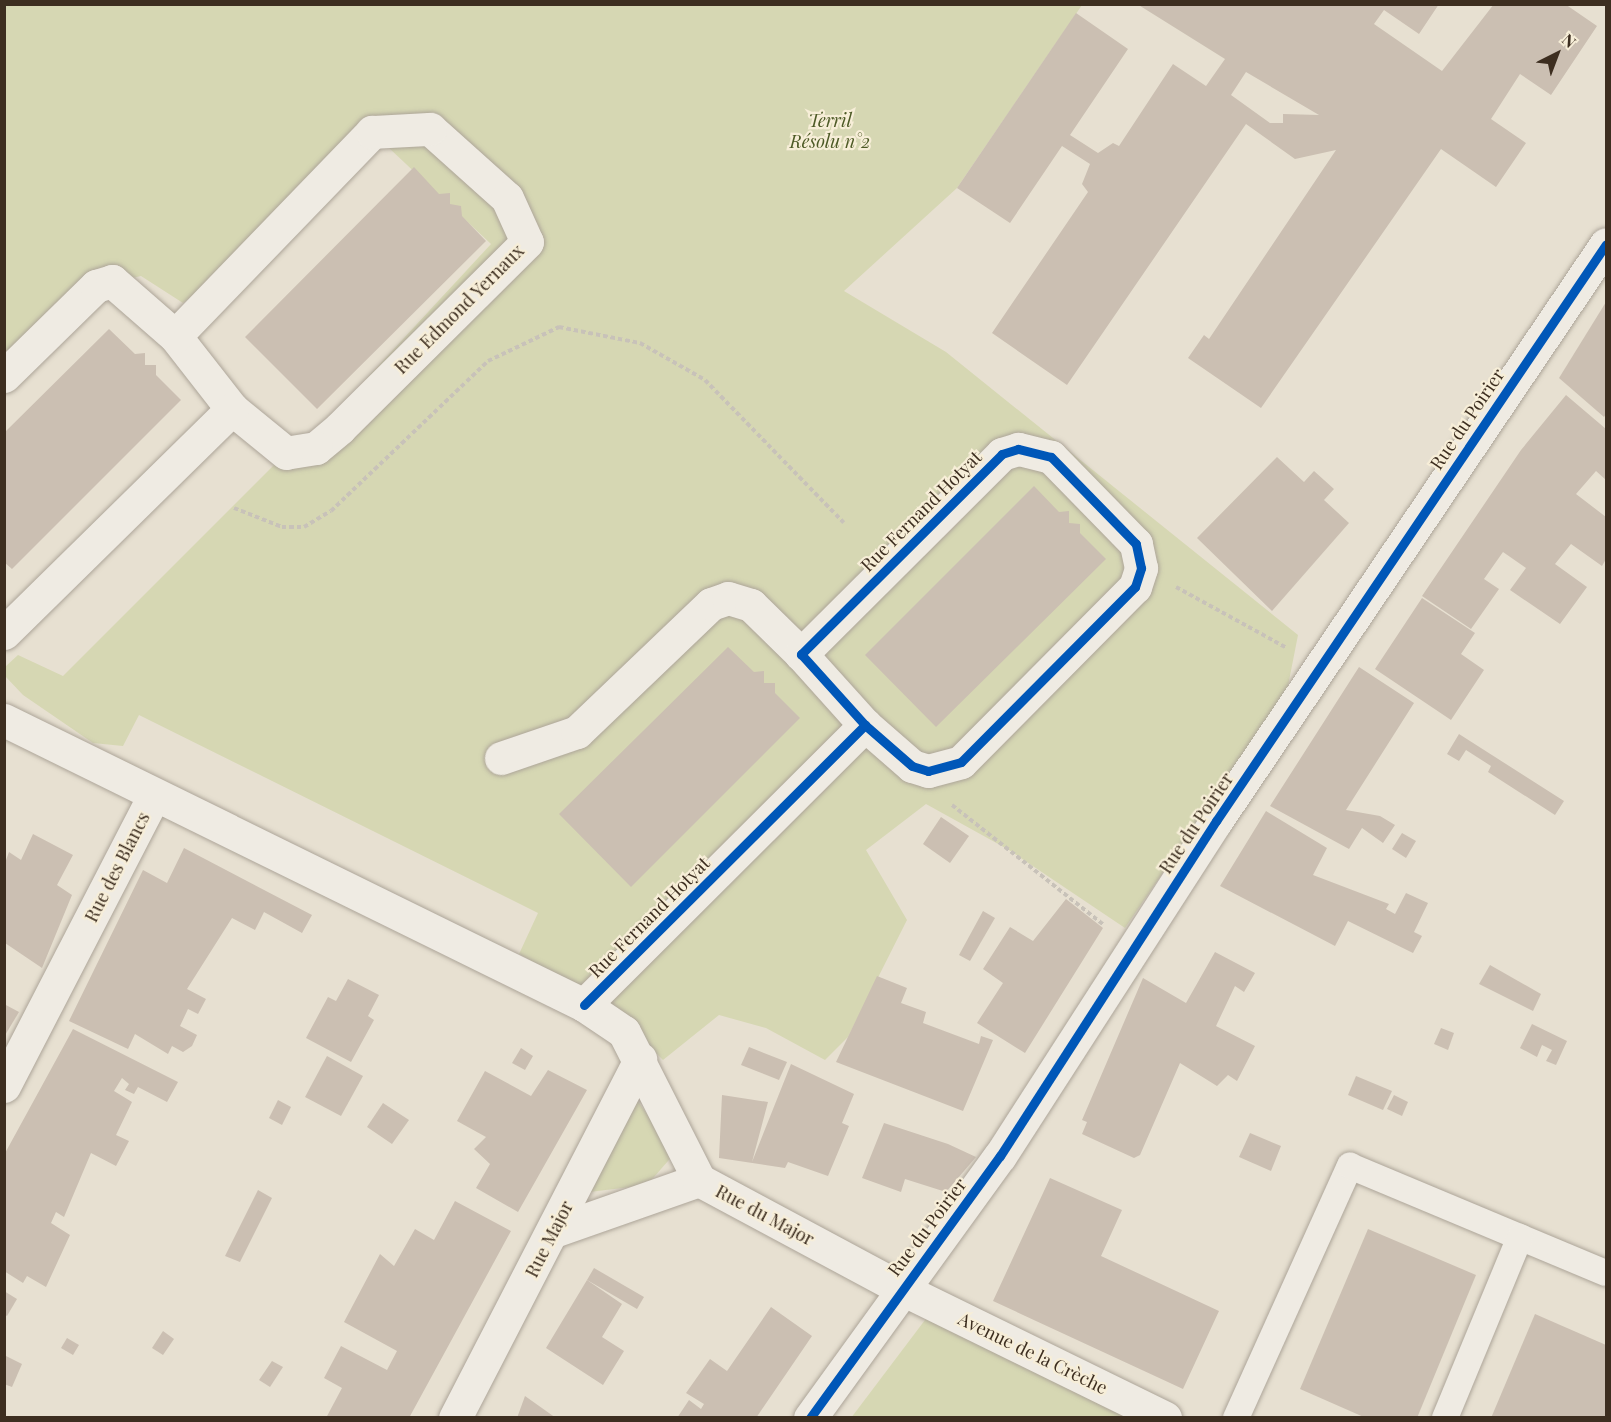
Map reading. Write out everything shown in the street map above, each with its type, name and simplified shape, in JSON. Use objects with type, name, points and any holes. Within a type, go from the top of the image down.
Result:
[{"type":"street","name":"Rue Edmond Yernaux","points":[[6,372],[96,286],[112,281],[174,336],[232,409],[286,453],[316,448],[527,242],[507,198],[430,129],[372,132],[174,336]]},
{"type":"street","name":"Rue du Poirier","points":[[810,1418],[1000,1156],[1229,802],[1606,244]]},
{"type":"street","points":[[4,633],[232,409]]},
{"type":"street","name":"Rue Fernand Hotyat","points":[[801,654],[1002,454],[1018,449],[1051,457],[1136,544],[1141,568]]},
{"type":"street","points":[[501,758],[577,732],[711,604],[728,598],[751,605],[801,654],[865,724],[912,766],[928,771],[961,762],[1135,587],[1141,568]]},
{"type":"street","name":"Rue des Blancs","points":[[4,720],[153,797],[4,1086]]},
{"type":"street","name":"Rue Fernand Hotyat","points":[[584,1005],[865,724]]},
{"type":"street","points":[[153,797],[584,1005],[624,1032],[640,1059],[699,1180]]},
{"type":"street","name":"Rue Major","points":[[455,1418],[554,1231],[640,1059]]},
{"type":"street","name":"Rue du Major","points":[[554,1231],[699,1180],[902,1289]]},
{"type":"street","name":"Avenue de la Crèche","points":[[902,1289],[1165,1418]]},
{"type":"lane","points":[[1236,1418],[1350,1166],[1606,1273]]},
{"type":"lane","points":[[1445,1418],[1520,1237]]},
{"type":"path","points":[[234,508],[282,527],[304,527],[331,511],[488,361],[559,327],[640,343],[705,380],[844,523]]},
{"type":"path","points":[[1141,568],[1287,648]]},
{"type":"path","points":[[946,801],[1104,925]]},
{"type":"green space","name":"Terril Résolu n°2","points":[[5,4],[1082,5],[957,188],[844,291],[946,352],[1298,635],[1287,691],[1125,928],[1009,850],[926,804],[866,850],[907,920],[848,1037],[825,1060],[766,1028],[719,1015],[663,1060],[606,1003],[519,954],[538,913],[139,715],[123,746],[93,743],[23,695],[5,676],[5,667],[18,655],[63,676],[286,453],[317,432],[491,244],[372,132],[274,233],[183,303],[141,276],[96,286],[5,362]]},
{"type":"green space","points":[[626,1085],[675,1153],[647,1185],[573,1194]]},
{"type":"green space","points":[[928,1316],[1140,1418],[851,1418]]},
{"type":"building","points":[[1137,4],[1439,4],[1419,34],[1384,10],[1374,24],[1442,71],[1494,4],[1565,4],[1597,26],[1551,95],[1520,74],[1491,119],[1526,143],[1496,187],[1441,149],[1261,408],[1188,358],[1204,335],[1209,339],[1336,150],[1295,159],[1246,124],[1067,385],[992,333],[1088,192],[1082,184],[1090,164],[1062,146],[1010,223],[957,188],[1076,13],[1128,49],[1070,135],[1098,153],[1113,143],[1119,146],[1173,64],[1206,86],[1225,59]],"holes":[[[1246,72],[1319,115],[1283,114],[1283,123],[1270,123],[1231,95]]]},
{"type":"building","points":[[414,167],[439,194],[450,193],[450,204],[461,206],[462,216],[486,241],[317,409],[245,337]]},
{"type":"building","points":[[1606,302],[1606,414],[1604,417],[1559,378]]},
{"type":"building","points":[[109,329],[135,354],[145,353],[145,365],[156,365],[156,375],[181,400],[12,569],[4,562],[4,433]]},
{"type":"building","points":[[1566,395],[1606,429],[1606,480],[1596,471],[1576,494],[1606,517],[1606,559],[1602,566],[1571,544],[1555,564],[1587,587],[1560,624],[1510,590],[1526,568],[1503,552],[1484,579],[1499,589],[1471,629],[1422,596],[1521,450]]},
{"type":"building","points":[[1277,457],[1304,482],[1314,471],[1334,489],[1324,500],[1349,523],[1272,611],[1197,538]]},
{"type":"building","points":[[1034,486],[1059,512],[1069,511],[1069,523],[1080,524],[1080,533],[1106,559],[936,727],[865,655]]},
{"type":"building","points":[[1422,598],[1475,633],[1461,654],[1484,670],[1451,720],[1375,669]]},
{"type":"building","points":[[728,647],[754,672],[764,671],[764,683],[775,683],[775,693],[800,718],[631,887],[559,814]]},
{"type":"building","points":[[1359,667],[1414,703],[1346,810],[1380,816],[1395,825],[1383,843],[1362,828],[1349,849],[1270,806]]},
{"type":"building","points":[[1459,734],[1564,801],[1555,815],[1488,772],[1491,766],[1466,750],[1459,761],[1447,754]]},
{"type":"building","points":[[1266,811],[1327,848],[1313,875],[1389,904],[1386,909],[1395,914],[1406,893],[1428,903],[1414,932],[1422,936],[1413,953],[1348,921],[1335,946],[1220,886]]},
{"type":"building","points":[[941,817],[969,836],[950,863],[923,844]]},
{"type":"building","points":[[1402,833],[1416,841],[1406,858],[1392,849]]},
{"type":"building","points":[[33,834],[73,855],[57,885],[72,895],[42,968],[5,943],[5,863],[9,852],[21,860]]},
{"type":"building","points":[[184,848],[312,915],[302,933],[264,912],[255,930],[232,918],[187,989],[206,999],[198,1014],[188,1009],[180,1026],[197,1035],[192,1046],[183,1052],[172,1046],[168,1054],[135,1034],[128,1049],[69,1021],[143,870],[167,883]]},
{"type":"building","points":[[1066,899],[1103,928],[1025,1053],[977,1023],[1003,983],[983,969],[1010,927],[1033,941]]},
{"type":"building","points":[[983,911],[995,918],[970,961],[959,955]]},
{"type":"building","points":[[1215,952],[1255,973],[1244,992],[1235,986],[1216,1026],[1255,1046],[1237,1081],[1228,1075],[1217,1086],[1180,1063],[1140,1155],[1134,1158],[1082,1134],[1087,1122],[1082,1120],[1143,978],[1186,1003]]},
{"type":"building","points":[[1490,965],[1541,994],[1533,1011],[1479,984]]},
{"type":"building","points":[[877,976],[907,988],[901,1003],[926,1012],[923,1023],[979,1044],[981,1036],[993,1040],[963,1111],[836,1062]]},
{"type":"building","points":[[348,979],[379,995],[368,1016],[374,1020],[351,1062],[306,1038],[328,997],[336,1001]]},
{"type":"building","points":[[4,1004],[19,1012],[4,1037]]},
{"type":"building","points":[[1532,1024],[1567,1041],[1556,1065],[1546,1061],[1552,1050],[1542,1045],[1537,1057],[1520,1048]]},
{"type":"building","points":[[1441,1028],[1454,1033],[1448,1050],[1434,1044]]},
{"type":"building","points":[[73,1029],[178,1082],[167,1102],[138,1087],[134,1094],[125,1090],[129,1084],[122,1078],[114,1091],[132,1102],[116,1135],[129,1141],[116,1166],[91,1153],[64,1217],[56,1212],[51,1223],[70,1235],[46,1287],[27,1276],[23,1283],[4,1271],[4,1155]]},
{"type":"building","points":[[749,1047],[787,1062],[779,1080],[741,1065]]},
{"type":"building","points":[[521,1048],[533,1056],[525,1070],[512,1063]]},
{"type":"building","points":[[327,1056],[363,1076],[341,1116],[305,1097]]},
{"type":"building","points":[[791,1064],[854,1094],[842,1123],[849,1126],[828,1176],[788,1162],[785,1168],[719,1158],[722,1095],[768,1102],[752,1162]]},
{"type":"building","points":[[548,1070],[587,1090],[518,1212],[476,1188],[490,1164],[474,1149],[486,1137],[457,1121],[485,1071],[531,1096]]},
{"type":"building","points":[[1356,1076],[1392,1091],[1383,1110],[1348,1095]]},
{"type":"building","points":[[1394,1095],[1408,1102],[1402,1116],[1387,1109]]},
{"type":"building","points":[[278,1100],[291,1107],[282,1125],[269,1118]]},
{"type":"building","points":[[383,1103],[409,1120],[392,1144],[367,1127]]},
{"type":"building","points":[[884,1123],[948,1144],[976,1157],[946,1192],[905,1179],[901,1192],[862,1178]]},
{"type":"building","points":[[1250,1133],[1281,1146],[1271,1171],[1239,1157]]},
{"type":"building","points":[[1050,1178],[1122,1210],[1101,1256],[1219,1311],[1183,1389],[993,1301]]},
{"type":"building","points":[[258,1190],[272,1198],[240,1262],[225,1256]]},
{"type":"building","points":[[455,1201],[511,1231],[409,1418],[326,1418],[342,1388],[324,1378],[341,1346],[387,1370],[397,1351],[344,1322],[380,1254],[394,1266],[415,1229],[434,1240]]},
{"type":"building","points":[[1368,1229],[1476,1275],[1417,1418],[1366,1418],[1300,1389]]},
{"type":"building","points":[[594,1268],[644,1297],[637,1309],[587,1280]]},
{"type":"building","points":[[587,1280],[622,1304],[602,1337],[624,1351],[603,1385],[546,1348]]},
{"type":"building","points":[[4,1291],[17,1299],[7,1316],[4,1314]]},
{"type":"building","points":[[771,1307],[812,1336],[756,1418],[677,1418],[689,1400],[701,1409],[704,1404],[686,1393],[710,1359],[727,1371]]},
{"type":"building","points":[[1535,1314],[1606,1345],[1606,1418],[1491,1418]]},
{"type":"building","points":[[163,1331],[174,1339],[163,1355],[152,1348]]},
{"type":"building","points":[[67,1338],[79,1345],[73,1355],[61,1348]]},
{"type":"building","points":[[4,1355],[22,1364],[12,1387],[4,1384]]},
{"type":"building","points":[[272,1361],[283,1367],[270,1387],[259,1380]]},
{"type":"building","points":[[525,1396],[556,1418],[517,1418]]},
{"type":"cycle path","points":[[810,1418],[1000,1156],[1216,821],[1606,244]]},
{"type":"cycle path","points":[[584,1005],[865,725],[912,766],[928,771],[961,762],[1135,587],[1141,568],[1136,544],[1051,457],[1018,449],[1002,454],[801,654],[865,725]]}]
